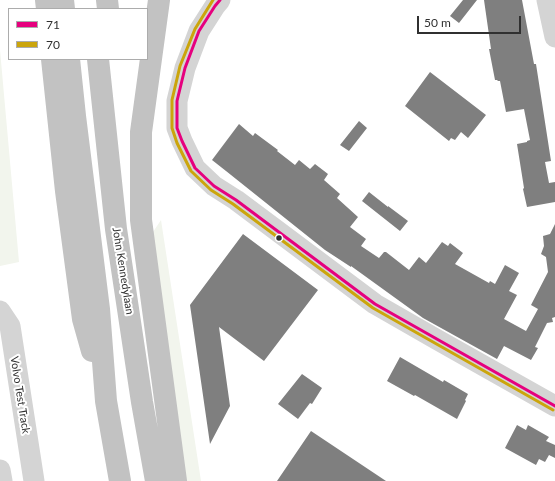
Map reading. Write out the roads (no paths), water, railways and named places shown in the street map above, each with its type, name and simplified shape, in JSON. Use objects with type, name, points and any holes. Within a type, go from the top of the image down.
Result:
[{"type":"highway","points":[[159,0],[141,132],[141,220],[176,481]]},
{"type":"highway","points":[[52,60],[66,191],[83,319],[106,401]]},
{"type":"highway","points":[[69,60],[98,309],[106,401],[120,481]]},
{"type":"highway","name":"John Kennedylaan","points":[[98,60],[116,229],[142,402],[156,481]]},
{"type":"highway","name":"John Kennedylaan","points":[[112,60],[132,254],[165,481]]},
{"type":"street","points":[[220,0],[200,31],[185,68],[177,101],[177,128],[195,168],[214,186],[236,200],[375,304],[436,340],[555,406]]},
{"type":"street","points":[[546,0],[555,37]]},
{"type":"street","name":"Volvo Test Track","points":[[0,311],[10,326],[34,481]]},
{"type":"street","points":[[0,470],[2,481]]}]
